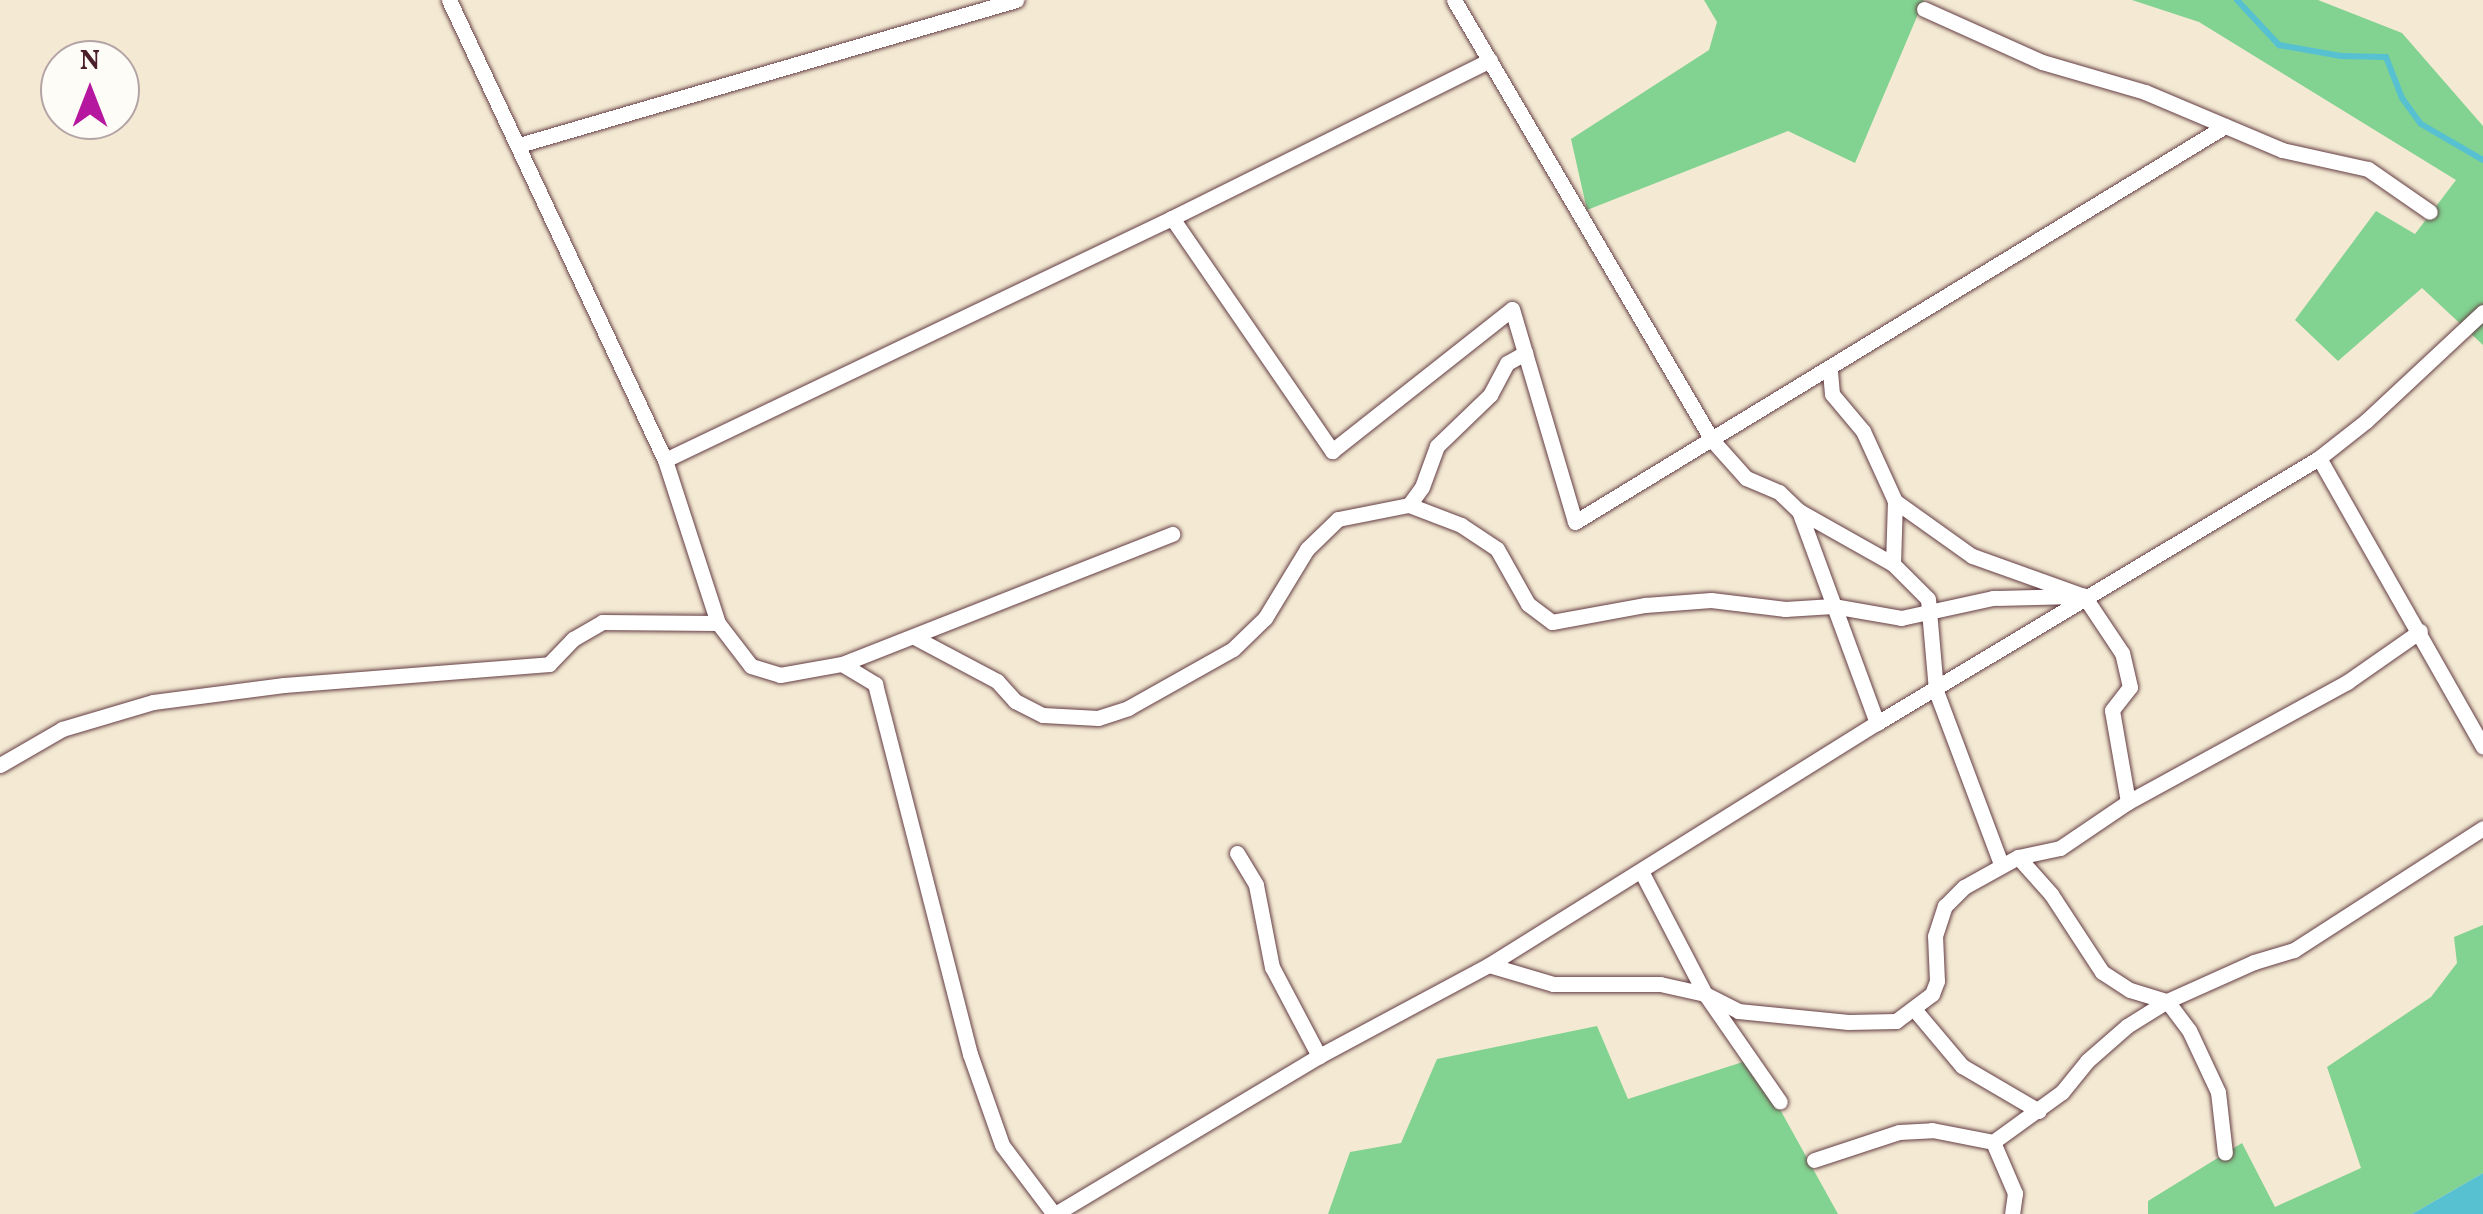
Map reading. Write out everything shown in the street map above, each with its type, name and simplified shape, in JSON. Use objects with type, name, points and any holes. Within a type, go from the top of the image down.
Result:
[{"type":"street","points":[[448,0],[519,144],[664,460],[718,622],[751,666],[780,675],[842,664],[1172,534]]},
{"type":"street","points":[[519,144],[1016,0]]},
{"type":"street","points":[[1454,0],[1712,440],[1746,478],[1779,492],[1799,511],[1893,564],[1928,598],[1936,690],[2001,864]]},
{"type":"street","points":[[1924,9],[2042,62],[2146,92],[2282,150],[2368,169],[2430,212]]},
{"type":"street","points":[[664,460],[1172,218],[1490,60]]},
{"type":"street","points":[[1172,218],[1332,451],[1512,308],[1575,522],[2225,126]]},
{"type":"street","points":[[842,664],[875,684],[970,1054],[1002,1145],[1055,1214],[1319,1056],[1490,965],[1876,723],[2319,458],[2366,421],[2483,312]]},
{"type":"street","points":[[1409,505],[1422,487],[1438,446],[1490,395],[1508,363],[1525,353]]},
{"type":"street","points":[[1830,368],[1832,394],[1863,431],[1895,501],[1893,564]]},
{"type":"street","points":[[2319,458],[2483,746]]},
{"type":"street","points":[[1895,501],[1972,556],[2084,596],[2122,653],[2130,686],[2112,710],[2128,802]]},
{"type":"street","points":[[916,638],[997,681],[1015,701],[1043,715],[1098,718],[1128,708],[1232,649],[1264,618],[1307,550],[1338,519],[1409,505],[1462,524],[1497,549],[1528,604],[1552,622],[1645,605],[1711,600],[1785,608],[1833,606],[1900,618],[1993,598],[2084,596]]},
{"type":"street","points":[[1799,511],[1876,723]]},
{"type":"street","points":[[0,765],[62,730],[154,702],[284,685],[548,664],[573,639],[602,622],[718,622]]},
{"type":"street","points":[[1490,965],[1554,984],[1660,984],[1705,994],[1738,1011],[1848,1022],[1896,1021],[1932,994],[1937,981],[1935,936],[1945,906],[1964,887],[2018,856],[2060,848],[2128,802],[2347,682],[2420,631]]},
{"type":"street","points":[[1814,1160],[1899,1132],[1932,1130],[1993,1142],[2039,1112],[2127,1026],[2168,1000],[2254,962],[2294,950],[2483,828]]},
{"type":"street","points":[[1236,853],[1256,885],[1272,967],[1319,1056]]},
{"type":"street","points":[[2018,856],[2051,894],[2102,972],[2130,990],[2168,1000],[2209,1064],[2218,1092],[2225,1152]]},
{"type":"street","points":[[1641,872],[1705,994],[1780,1102]]},
{"type":"street","points":[[1914,1009],[1962,1066],[2039,1112]]},
{"type":"street","points":[[1993,1142],[2014,1193],[2012,1214]]},
{"type":"green space","points":[[1704,0],[1924,0],[1855,163],[1788,131],[1587,210],[1571,139],[1709,50],[1717,22]]},
{"type":"green space","points":[[2132,0],[2318,0],[2402,33],[2483,126],[2483,345],[2422,288],[2338,361],[2295,320],[2376,211],[2415,234],[2456,180],[2199,22]]},
{"type":"green space","points":[[2483,925],[2483,1173],[2412,1214],[2148,1214],[2148,1201],[2242,1143],[2275,1207],[2361,1168],[2327,1067],[2431,997],[2457,963],[2454,937]]},
{"type":"green space","points":[[1597,1026],[1628,1099],[1752,1059],[1838,1214],[1328,1214],[1350,1152],[1401,1143],[1437,1059]]},
{"type":"water","points":[[2483,1173],[2483,1214],[2412,1214]]},
{"type":"waterway","points":[[2237,0],[2279,45],[2341,56],[2386,57],[2402,98],[2421,124],[2483,160]]}]
